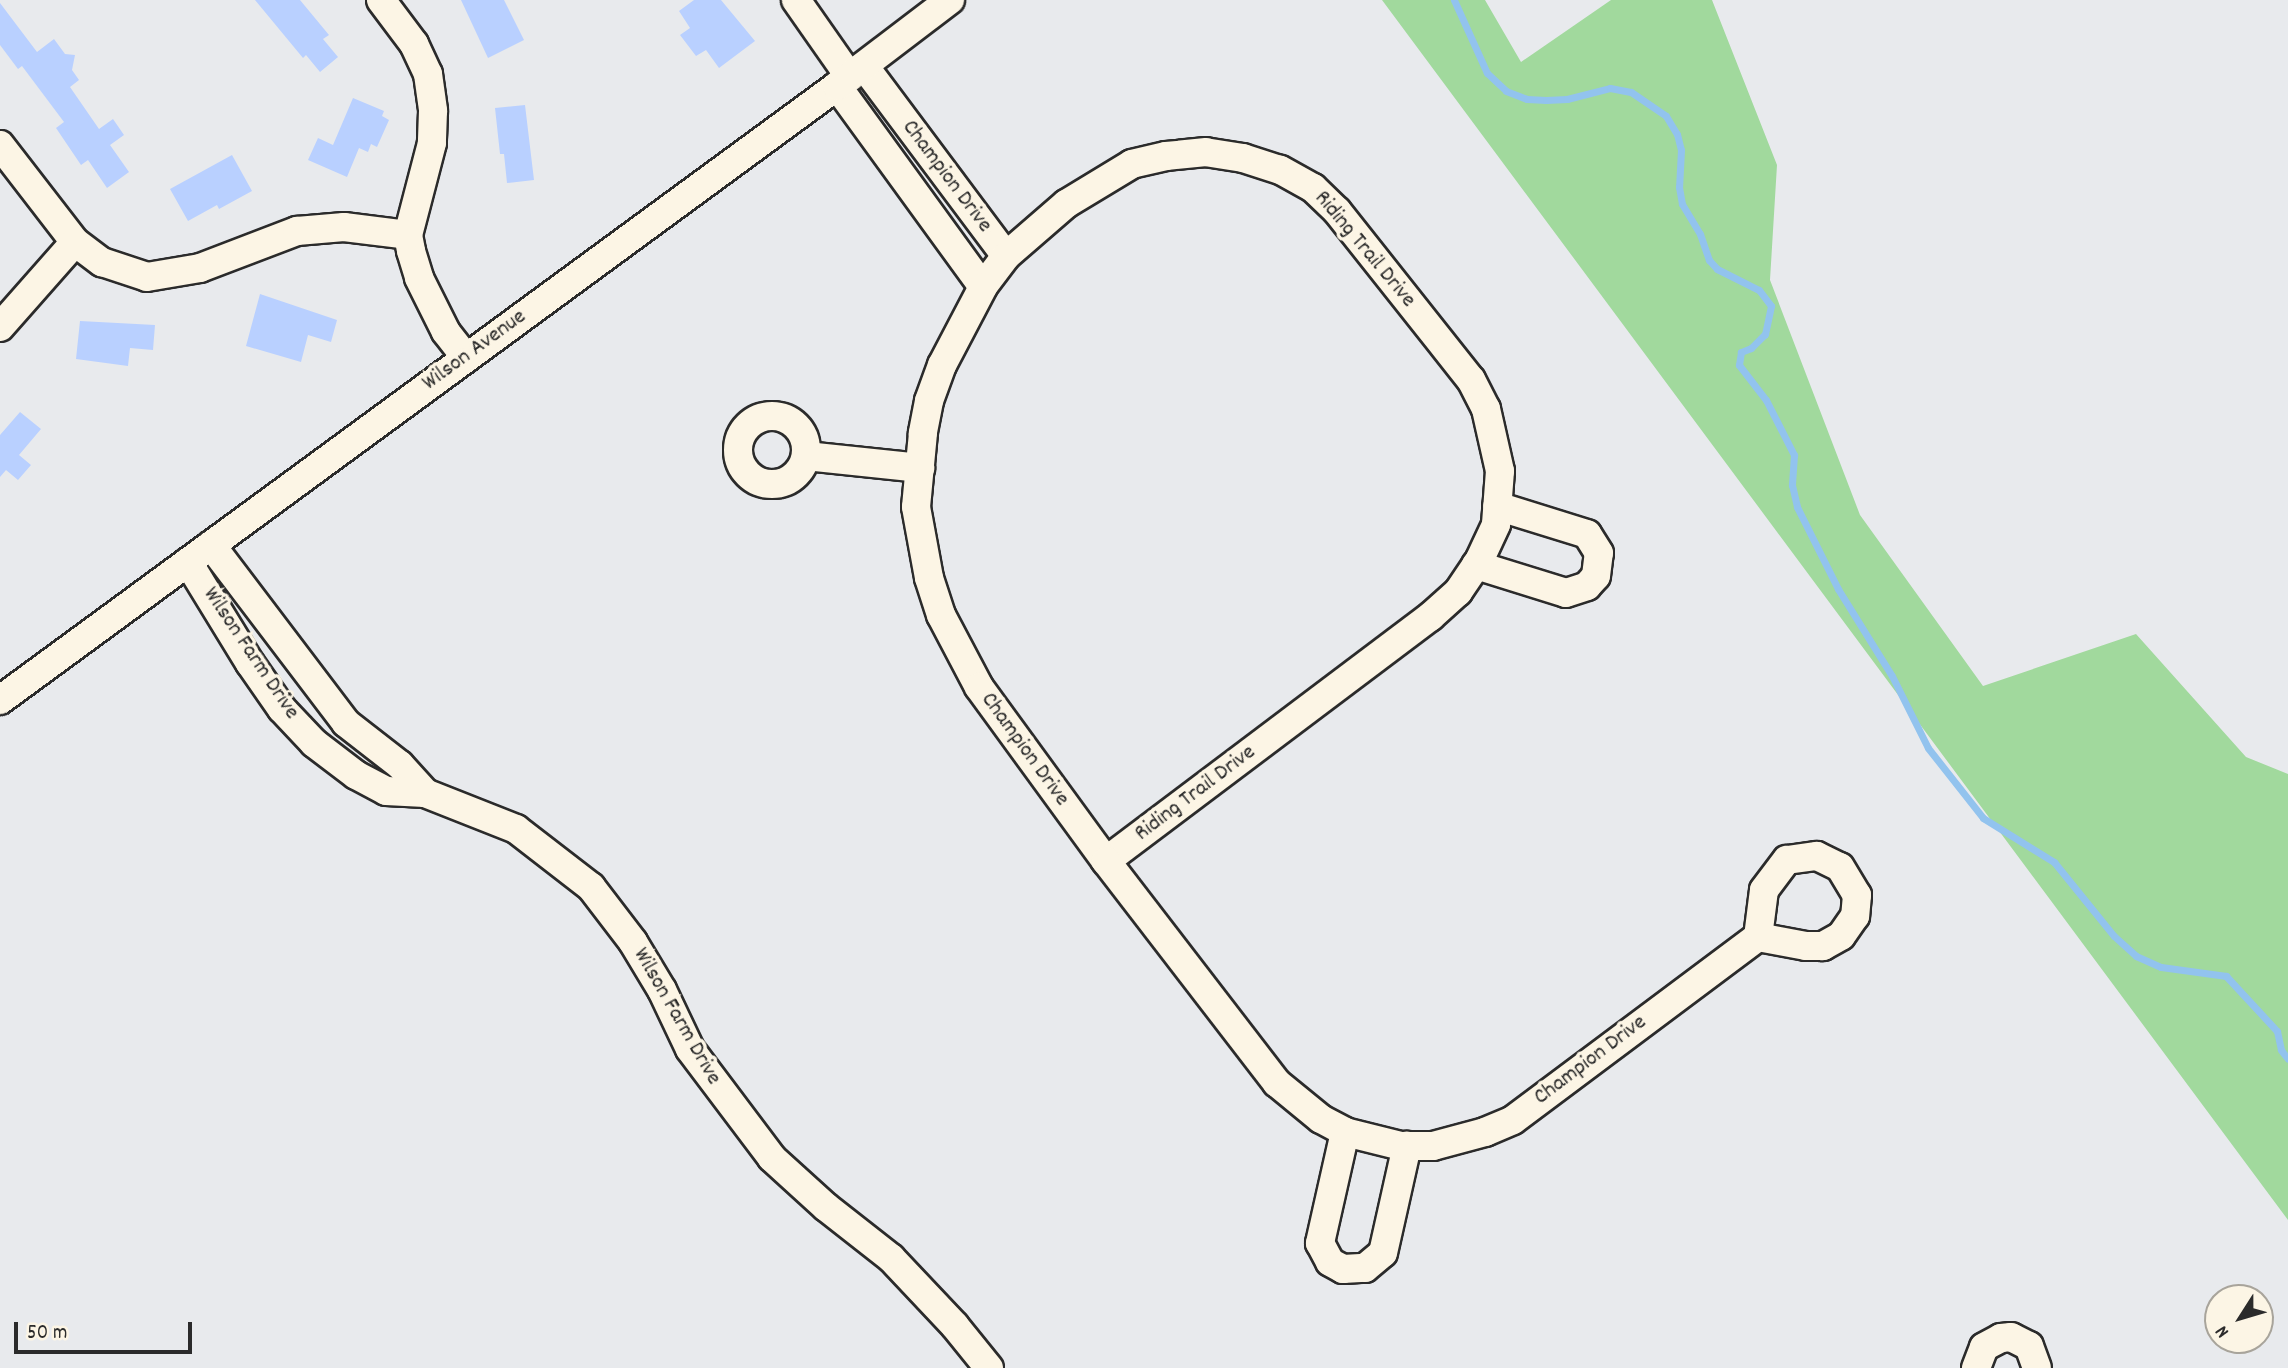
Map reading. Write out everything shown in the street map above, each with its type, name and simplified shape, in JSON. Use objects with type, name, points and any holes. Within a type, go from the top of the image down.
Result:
[{"type":"street","points":[[381,0],[414,44],[428,74],[433,111],[432,143],[408,235],[419,278],[446,332],[466,358]]},
{"type":"street","points":[[796,0],[850,76]]},
{"type":"street","name":"Wilson Avenue","points":[[0,700],[950,0]]},
{"type":"street","name":"Champion Drive","points":[[850,76],[1006,257],[983,287],[942,365],[929,401],[916,507],[921,540],[941,615],[957,650],[979,687],[1106,861],[1277,1083],[1321,1119],[1345,1132],[1408,1146],[1433,1146],[1485,1132],[1513,1120],[1758,937]]},
{"type":"street","name":"Champion Drive","points":[[850,76],[983,287]]},
{"type":"street","points":[[0,145],[75,242],[102,262],[147,277],[200,268],[297,231],[344,227],[408,235]]},
{"type":"street","name":"Riding Trail Drive","points":[[1006,257],[1066,204],[1132,164],[1166,156],[1206,152],[1244,158],[1280,170],[1313,188],[1337,211],[1471,380],[1486,409],[1500,471],[1496,524],[1476,565],[1458,592],[1430,617],[1106,861]]},
{"type":"street","points":[[0,327],[75,242]]},
{"type":"street","points":[[806,456],[920,468]]},
{"type":"street","points":[[1476,565],[1566,593],[1587,586],[1596,576],[1599,553],[1587,534],[1497,506]]},
{"type":"street","name":"Wilson Farm Drive","points":[[211,545],[346,723],[400,765],[425,793]]},
{"type":"street","name":"Wilson Farm Drive","points":[[188,562],[250,663],[282,709],[314,743],[356,775],[386,791],[425,793],[516,829],[591,887],[633,942],[662,990],[690,1049],[772,1158],[826,1207],[891,1258],[955,1326],[989,1368]]},
{"type":"street","points":[[1345,1132],[1320,1243],[1330,1262],[1343,1269],[1365,1268],[1383,1253],[1408,1146]]},
{"type":"street","points":[[1976,1368],[1984,1348],[2001,1338],[2011,1337],[2029,1346],[2037,1368]]},
{"type":"green space","points":[[1382,0],[1485,0],[1521,62],[1611,0],[1712,0],[1777,165],[1770,280],[1860,515],[1983,686],[2136,634],[2246,757],[2288,774],[2288,1220]]},
{"type":"building","points":[[255,0],[300,0],[329,35],[323,39],[338,57],[320,72],[306,55],[303,58]]},
{"type":"building","points":[[461,0],[504,0],[524,40],[488,58]]},
{"type":"building","points":[[694,0],[721,0],[755,41],[719,68],[706,50],[696,56],[680,35],[690,28],[679,11]]},
{"type":"building","points":[[0,3],[37,52],[54,39],[65,54],[75,55],[72,70],[79,80],[70,87],[99,129],[113,119],[124,135],[110,145],[129,172],[107,188],[88,160],[81,165],[56,128],[64,122],[22,66],[18,69],[0,45]]},
{"type":"building","points":[[353,98],[384,111],[382,116],[389,120],[377,147],[371,144],[368,152],[359,148],[347,177],[308,160],[318,138],[333,145]]},
{"type":"building","points":[[525,105],[534,180],[507,183],[504,154],[500,154],[495,108]]},
{"type":"building","points":[[232,155],[252,191],[219,209],[217,205],[188,221],[170,189]]},
{"type":"building","points":[[260,294],[337,320],[331,342],[308,335],[301,362],[246,346]]},
{"type":"building","points":[[80,321],[155,325],[153,350],[130,348],[128,366],[76,359]]},
{"type":"building","points":[[20,412],[41,429],[19,455],[31,465],[18,480],[6,470],[0,477],[0,435]]},
{"type":"waterway","points":[[1454,0],[1487,73],[1506,91],[1527,99],[1546,100],[1567,99],[1610,88],[1631,92],[1666,116],[1677,134],[1681,150],[1679,187],[1682,204],[1700,234],[1709,260],[1717,269],[1759,290],[1771,306],[1765,334],[1751,348],[1741,352],[1739,365],[1766,400],[1794,455],[1792,485],[1797,507],[1838,589],[1892,676],[1928,748],[1983,818],[2054,862],[2114,936],[2136,956],[2161,967],[2226,976],[2277,1031],[2281,1050],[2288,1059]]}]
